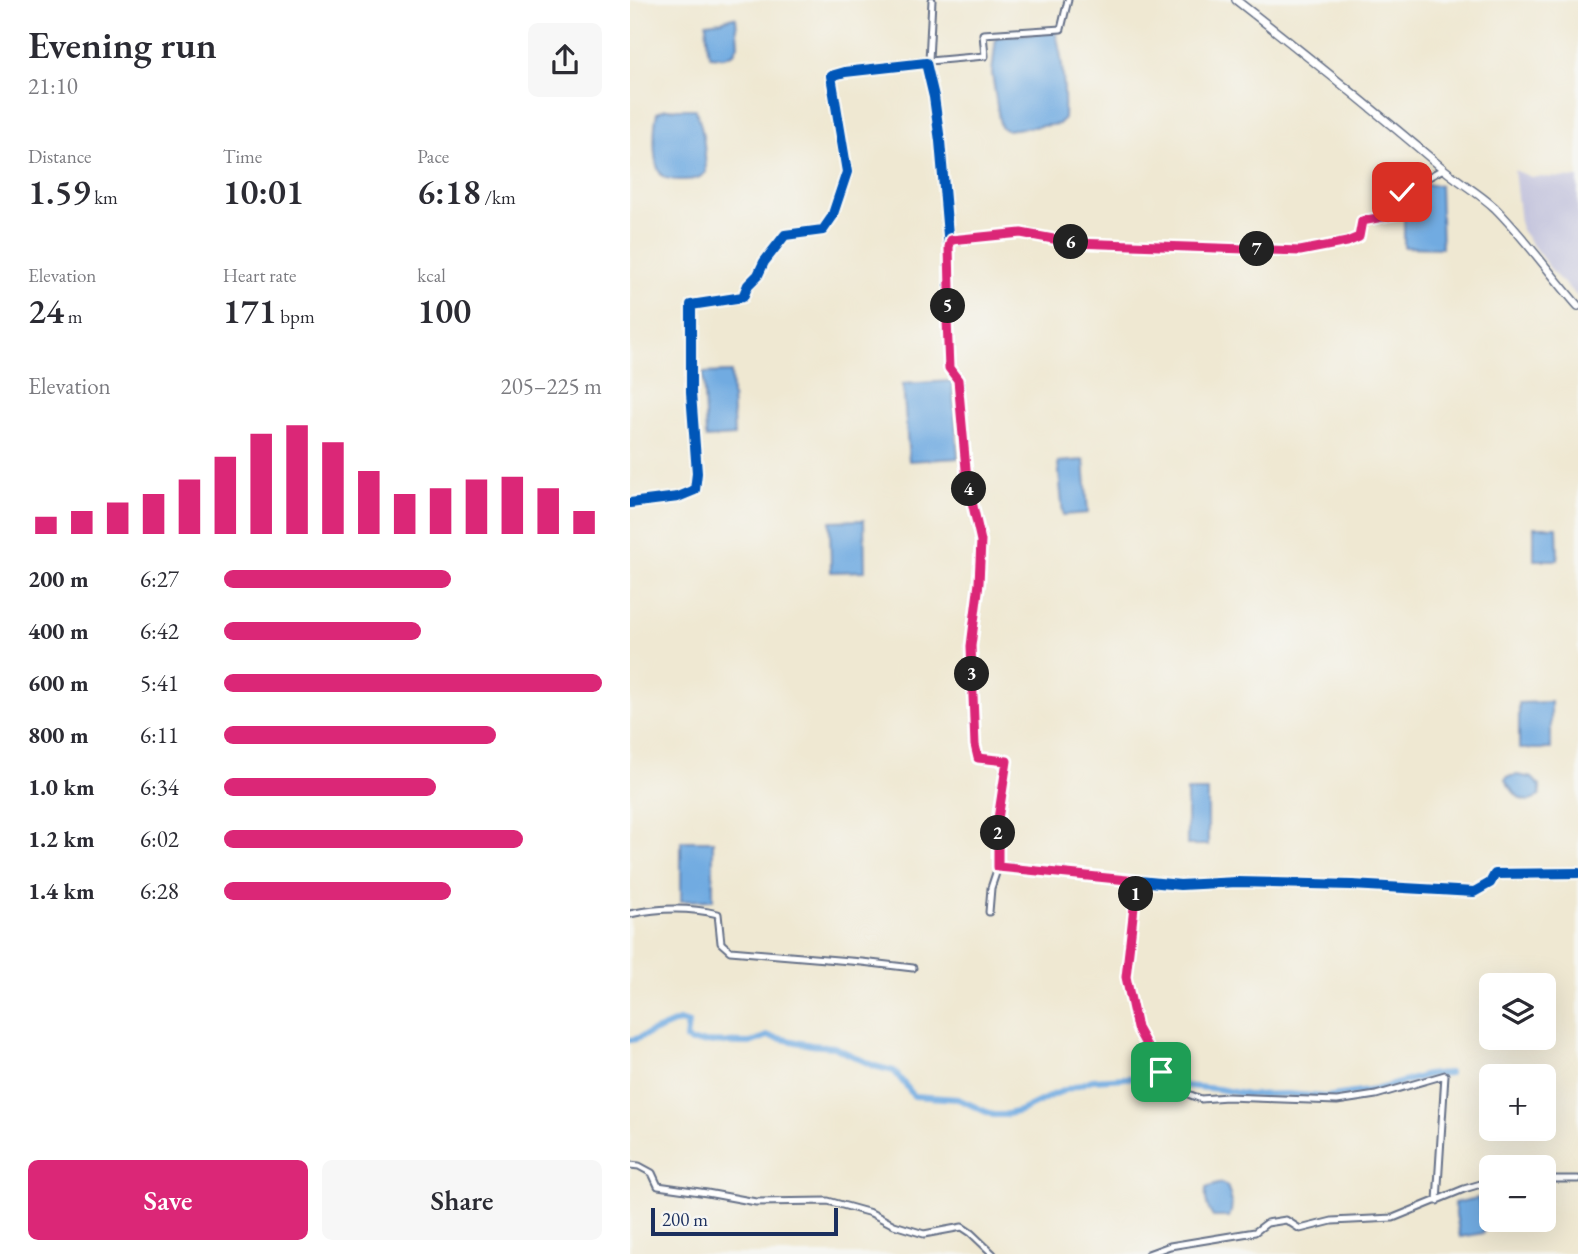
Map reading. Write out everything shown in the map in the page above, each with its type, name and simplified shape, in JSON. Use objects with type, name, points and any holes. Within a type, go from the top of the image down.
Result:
[{"type":"main road","points":[[1236,0],[1388,120],[1443,169],[1493,206],[1578,306]]},
{"type":"street","points":[[932,0],[928,62],[940,141],[949,247],[949,368],[958,380],[967,480],[981,541],[971,646],[975,745],[978,758],[1007,761],[998,819],[998,867],[991,888],[989,912]]},
{"type":"street","points":[[630,503],[678,497],[695,490],[697,473],[691,393],[691,305],[743,297],[748,285],[785,235],[824,230],[832,217],[847,172],[831,76],[845,72],[985,56],[983,34],[1060,29],[1068,0]]},
{"type":"street","points":[[949,247],[951,240],[1021,233],[1075,243],[1300,251],[1359,237],[1362,221],[1398,214],[1402,192],[1443,169]]},
{"type":"street","points":[[998,867],[1180,885],[1237,881],[1474,892],[1490,883],[1495,874],[1578,873]]},
{"type":"street","points":[[1137,881],[1126,977],[1137,1028],[1170,1087],[1201,1100],[1227,1097],[1337,1101],[1377,1095],[1444,1075],[1437,1201]]},
{"type":"street","points":[[630,914],[652,910],[702,910],[718,914],[720,943],[730,951],[914,968]]},
{"type":"street","points":[[630,1165],[639,1166],[652,1173],[658,1186],[756,1202],[828,1201],[871,1213],[894,1225],[925,1234],[962,1227],[993,1254]]},
{"type":"street","points":[[1556,1179],[1578,1179]]},
{"type":"street","points":[[1148,1254],[1170,1246],[1255,1232],[1267,1223],[1286,1220],[1300,1229],[1332,1221],[1393,1218],[1479,1185]]},
{"type":"street","points":[[1170,1246],[1173,1254]]},
{"type":"shaded area","points":[[1514,170],[1531,177],[1578,178],[1578,297],[1556,276],[1521,230]]},
{"type":"water","points":[[736,18],[738,45],[734,53],[725,57],[710,56],[706,23]]},
{"type":"water","points":[[1055,31],[1063,74],[1064,118],[1059,124],[1006,130],[1001,127],[999,119],[992,73],[996,37]]},
{"type":"water","points":[[665,109],[695,109],[705,156],[706,172],[700,177],[674,180],[664,177],[660,172],[655,157],[655,127],[657,113]]},
{"type":"water","points":[[1440,185],[1442,248],[1404,247],[1404,197],[1414,188]]},
{"type":"water","points":[[731,372],[734,436],[706,438],[703,373]]},
{"type":"water","points":[[952,381],[958,458],[909,461],[903,384]]},
{"type":"water","points":[[1084,460],[1088,513],[1063,515],[1058,462]]},
{"type":"water","points":[[864,520],[865,571],[831,572],[830,521]]},
{"type":"water","points":[[1534,527],[1557,527],[1558,560],[1534,560]]},
{"type":"water","points":[[1551,702],[1551,749],[1519,749],[1519,703]]},
{"type":"water","points":[[1517,775],[1532,778],[1540,786],[1540,795],[1529,801],[1520,798],[1505,780]]},
{"type":"water","points":[[1187,791],[1208,791],[1208,845],[1187,845]]},
{"type":"water","points":[[681,841],[713,841],[713,900],[681,901]]},
{"type":"water","points":[[1221,1183],[1227,1186],[1230,1193],[1231,1213],[1229,1217],[1213,1217],[1207,1204],[1206,1188]]},
{"type":"water","points":[[1478,1198],[1479,1232],[1484,1233],[1460,1237],[1454,1203]]},
{"type":"waterway","points":[[630,1040],[679,1021],[688,1023],[686,1039],[691,1042],[750,1043],[768,1036],[834,1047],[874,1066],[894,1071],[914,1096],[958,1099],[993,1115],[1020,1111],[1092,1080],[1160,1076],[1186,1086],[1248,1095],[1325,1097],[1375,1090],[1427,1075],[1449,1073]]},
{"type":"cycle path","points":[[630,503],[678,497],[695,490],[697,473],[691,393],[691,305],[743,297],[748,285],[785,235],[823,230],[832,217],[847,172],[831,76],[926,63],[940,141],[949,247],[949,368],[958,380],[967,480],[981,541],[971,646],[975,745],[978,758],[1007,761],[998,819],[998,867],[1180,885],[1237,882],[1474,892],[1490,883],[1495,874],[1578,873]]},
{"type":"route","points":[[1161,1072],[1137,1028],[1126,977],[1137,881],[998,867],[998,819],[1007,761],[978,758],[975,745],[971,646],[981,541],[967,480],[958,380],[949,368],[949,247],[951,240],[1021,233],[1075,243],[1300,251],[1359,237],[1362,221],[1398,214],[1402,192]]}]
